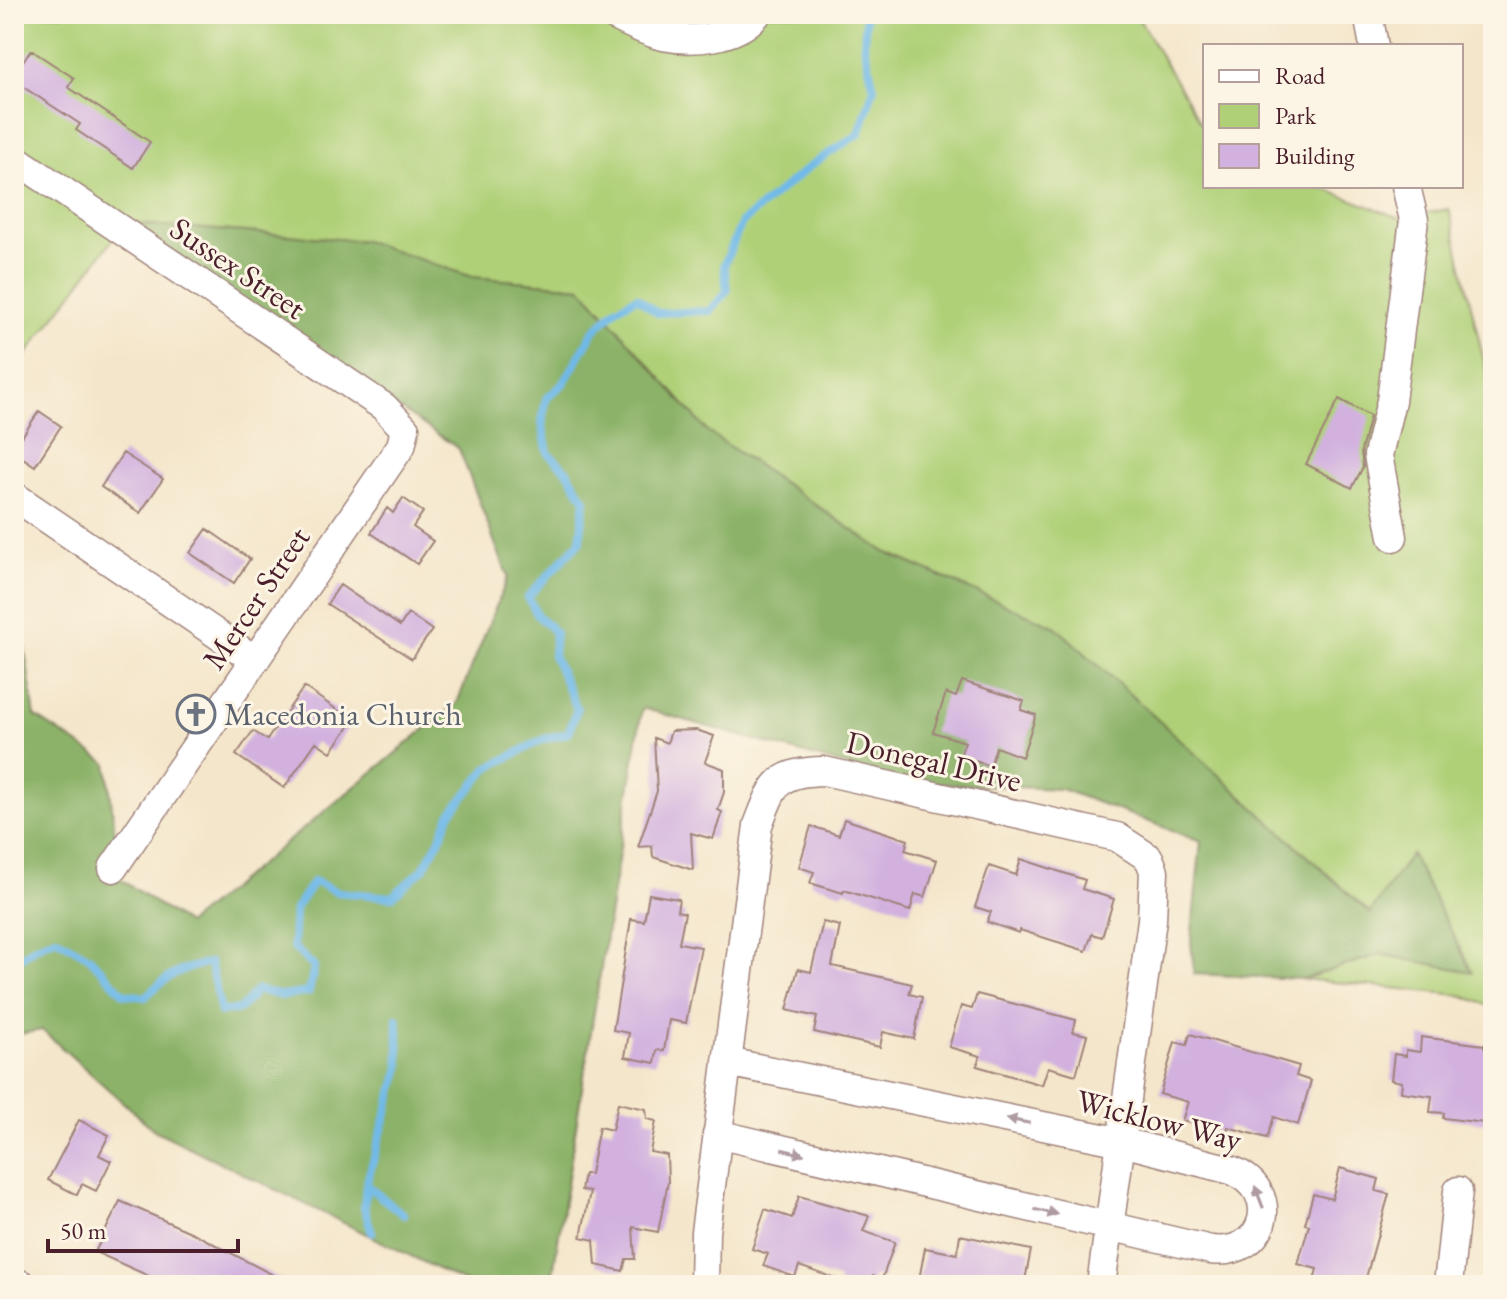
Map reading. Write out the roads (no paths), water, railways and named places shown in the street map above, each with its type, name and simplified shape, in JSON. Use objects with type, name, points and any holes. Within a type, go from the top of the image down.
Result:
[{"type":"street","points":[[611,14],[662,36],[704,39],[750,22],[757,14]]},
{"type":"street","points":[[1368,14],[1374,44]]},
{"type":"street","name":"Sussex Street","points":[[14,158],[384,407],[405,429],[401,446]]},
{"type":"street","points":[[1393,537],[1378,455],[1391,401],[1414,220],[1406,188]]},
{"type":"street","name":"Mercer Street","points":[[113,868],[401,446]]},
{"type":"street","points":[[14,496],[255,660]]},
{"type":"street","name":"Donegal Drive","points":[[704,1285],[705,1232],[758,825],[770,794],[781,779],[801,772],[824,771],[1117,837],[1149,858],[1154,871],[1152,920],[1101,1285]]},
{"type":"street","name":"Wicklow Way","points":[[717,1134],[1223,1252],[1235,1250],[1255,1236],[1264,1213],[1258,1190],[1242,1174],[1122,1142],[727,1062]]},
{"type":"street","points":[[1448,1285],[1458,1191]]},
{"type":"street","points":[[14,1282],[22,1285]]},
{"type":"waterway","points":[[14,963],[35,947],[56,938],[89,957],[124,994],[145,997],[174,974],[210,963],[221,1012],[240,1009],[257,990],[283,996],[309,992],[314,967],[293,947],[295,909],[314,881],[337,892],[392,897],[423,869],[450,814],[488,768],[544,739],[568,733],[577,709],[553,655],[555,632],[537,615],[528,597],[580,541],[585,500],[567,471],[548,453],[542,423],[546,399],[564,383],[593,332],[616,309],[637,297],[657,313],[710,311],[727,291],[724,265],[742,222],[814,163],[859,134],[874,88],[864,45],[866,14]]},
{"type":"waterway","points":[[372,1233],[364,1207],[366,1185],[400,1067],[397,1018]]},
{"type":"waterway","points":[[366,1185],[404,1215]]},
{"type":"place","name":"Macedonia Church","points":[[196,714]]}]
